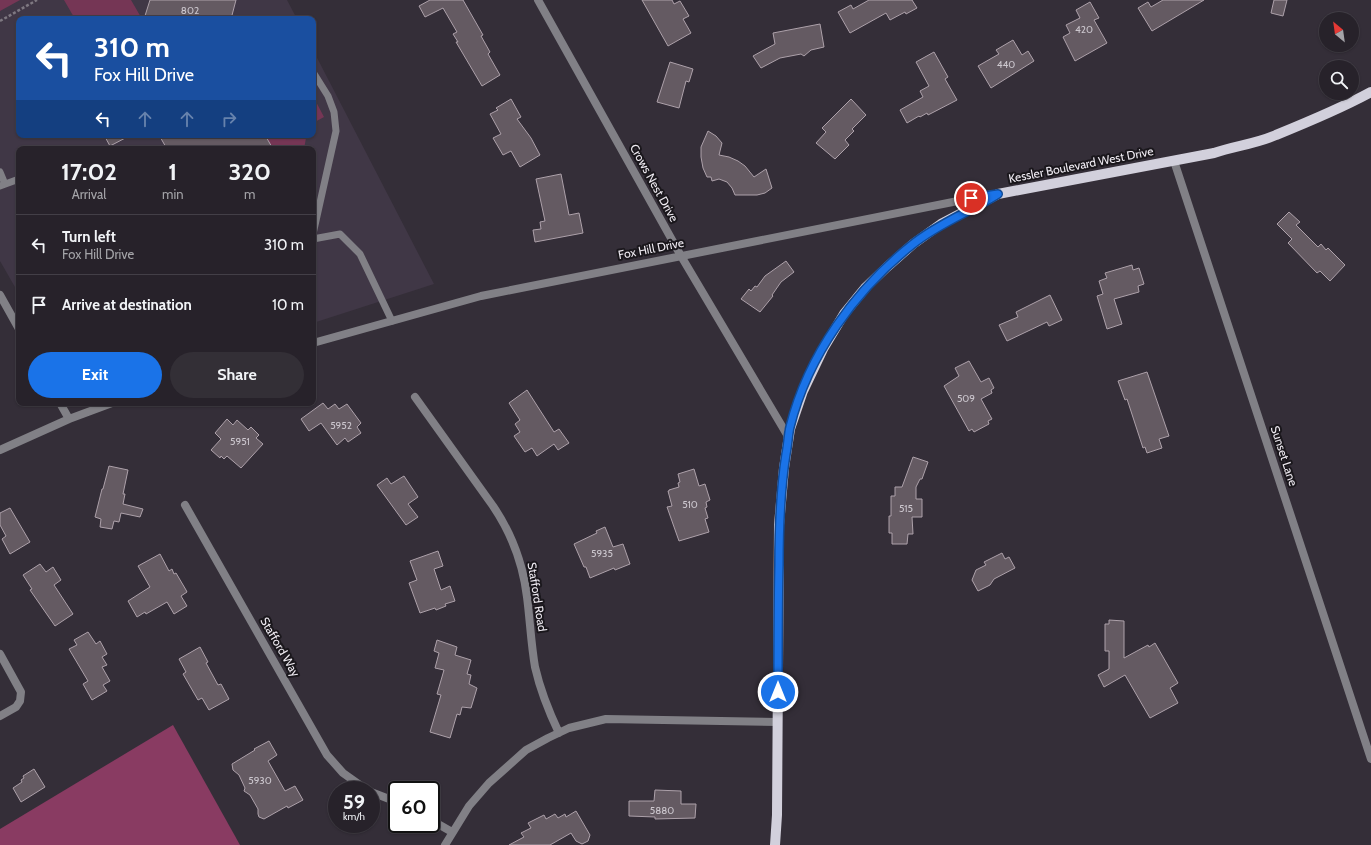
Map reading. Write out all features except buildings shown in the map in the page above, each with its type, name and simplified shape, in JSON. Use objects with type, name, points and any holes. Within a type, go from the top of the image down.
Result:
[{"type":"main road","name":"Kessler Boulevard West Drive","points":[[775,845],[777,815],[779,525],[782,480],[790,429],[803,391],[823,349],[844,314],[866,287],[895,259],[932,230],[998,194],[1214,153],[1275,136],[1325,116],[1371,92]]},
{"type":"street","name":"Crows Nest Drive","points":[[538,0],[681,256],[789,438]]},
{"type":"street","name":"Sunset Lane","points":[[1174,161],[1371,758]]},
{"type":"street","name":"Fox Hill Drive","points":[[316,342],[481,296],[998,194]]},
{"type":"street","points":[[0,295],[16,324]]},
{"type":"street","name":"Stafford Road","points":[[415,397],[493,506],[503,521],[514,543],[525,584],[536,671],[545,699],[559,733]]},
{"type":"street","points":[[62,406],[69,419]]},
{"type":"street","points":[[0,450],[69,419],[104,406]]},
{"type":"street","name":"Stafford Way","points":[[185,504],[327,755],[343,773],[354,781]]},
{"type":"street","points":[[0,654],[21,692],[20,701],[16,707],[0,716]]},
{"type":"street","points":[[445,845],[469,806],[489,783],[526,750],[559,733],[580,725],[606,719],[778,722]]},
{"type":"street","points":[[440,825],[452,832]]},
{"type":"lane","points":[[316,77],[328,96],[334,112],[336,131],[316,221]]},
{"type":"lane","points":[[0,172],[2,185],[16,180]]},
{"type":"lane","points":[[316,238],[340,234],[360,254],[392,320]]},
{"type":"path","points":[[0,21],[37,0]]},
{"type":"shaded area","points":[[0,0],[287,0],[295,16],[16,16],[16,138],[316,138],[316,56],[434,284],[316,322],[316,146],[16,146],[16,289],[0,261]]},
{"type":"shaded area","points":[[0,0],[20,0],[0,11]]},
{"type":"shaded area","points":[[64,0],[131,0],[140,16],[73,16]]},
{"type":"shaded area","points":[[316,102],[324,117],[316,121]]},
{"type":"shaded area","points":[[267,138],[306,138],[305,146],[271,146]]},
{"type":"shaded area","points":[[173,725],[240,845],[0,845],[0,829]]},
{"type":"route","points":[[778,692],[779,525],[781,494],[790,429],[807,380],[823,349],[844,314],[866,287],[895,259],[932,230],[998,194],[971,198]]}]
